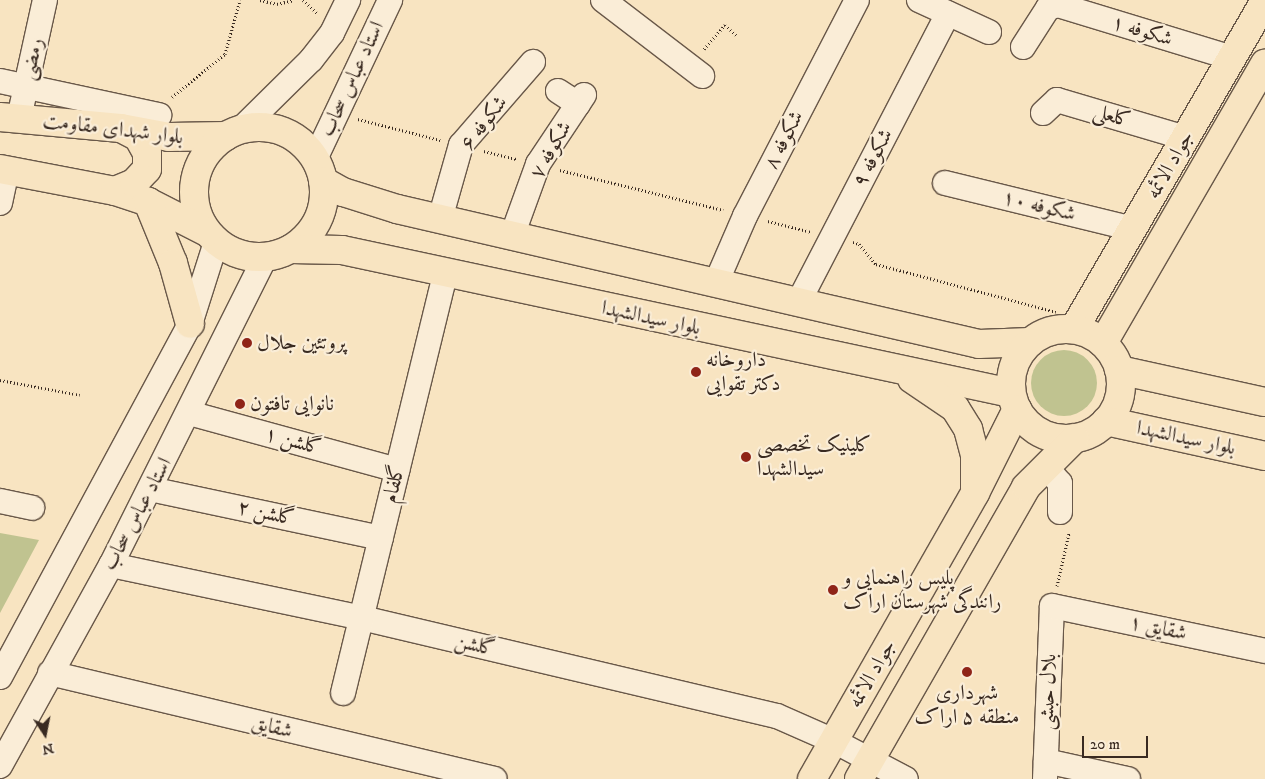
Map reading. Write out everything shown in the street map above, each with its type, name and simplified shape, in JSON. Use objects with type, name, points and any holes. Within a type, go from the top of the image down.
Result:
[{"type":"main road","name":"جواد الائمه","points":[[1078,324],[1265,1]]},
{"type":"main road","name":"جواد الائمه","points":[[1103,343],[1265,64]]},
{"type":"main road","name":"بلوار شهدای مقاومت","points":[[9,118],[121,128],[188,138],[233,133]]},
{"type":"main road","points":[[115,191],[134,183],[147,169],[147,153],[138,137],[121,128]]},
{"type":"main road","points":[[4,170],[115,191],[148,202],[211,237],[235,254],[265,258],[291,249],[303,241],[319,219],[324,193],[319,170],[307,148],[285,132],[270,128],[233,133],[203,158],[196,172],[194,203],[211,237]]},
{"type":"main road","points":[[319,170],[342,192],[440,219],[979,344],[1030,342]]},
{"type":"main road","points":[[148,202],[173,263],[190,324]]},
{"type":"main road","name":"بلوار سیدالشهدا","points":[[291,249],[342,250],[445,274],[891,368],[1014,401]]},
{"type":"main road","points":[[1078,324],[1103,343],[1119,370],[1121,388],[1116,406],[1106,421],[1092,432],[1075,438],[1058,438],[1041,433],[1027,423],[1014,401],[1014,365],[1030,342],[1044,333],[1078,324]]},
{"type":"main road","points":[[891,368],[918,382],[955,408],[968,428],[975,456],[975,493]]},
{"type":"main road","points":[[1119,370],[1265,402]]},
{"type":"main road","name":"جواد الائمه","points":[[812,779],[975,493],[1014,401]]},
{"type":"main road","name":"بلوار سیدالشهدا","points":[[1106,421],[1265,456]]},
{"type":"main road","name":"جواد الائمه","points":[[864,769],[1026,487],[1075,438]]},
{"type":"street","name":"رمضی","points":[[9,118],[26,86],[45,0]]},
{"type":"street","name":"استاد عباس سحاب","points":[[233,133],[311,60],[332,33],[348,0]]},
{"type":"street","name":"استاد عباس سحاب","points":[[319,170],[336,114],[390,0]]},
{"type":"street","points":[[603,0],[695,71]]},
{"type":"street","name":"شکوفه ۸","points":[[716,283],[745,216],[857,0]]},
{"type":"street","points":[[919,0],[989,32]]},
{"type":"street","points":[[1023,47],[1048,8],[1059,2]]},
{"type":"street","name":"شکوفه ۱","points":[[1059,2],[1232,58]]},
{"type":"street","name":"شکوفه ۹","points":[[798,302],[948,14]]},
{"type":"street","name":"شکوفه ۶","points":[[440,219],[462,146],[533,62]]},
{"type":"street","points":[[0,81],[159,115]]},
{"type":"street","name":"شکوفه ۷","points":[[512,236],[538,164],[581,99],[558,91]]},
{"type":"street","name":"کلعلی","points":[[1043,113],[1057,100],[1185,138]]},
{"type":"street","points":[[0,202],[4,170]]},
{"type":"street","name":"شکوفه ۱۰","points":[[944,183],[1133,229]]},
{"type":"street","name":"استاد عباس سحاب","points":[[0,677],[190,324],[211,237]]},
{"type":"street","name":"استاد عباس سحاب","points":[[0,766],[111,565],[190,413],[265,258]]},
{"type":"street","name":"گلفام","points":[[343,694],[445,274]]},
{"type":"street","name":"گلشن ۱","points":[[190,413],[397,470]]},
{"type":"street","points":[[1046,468],[1060,483],[1060,512]]},
{"type":"street","name":"گلشن ۲","points":[[150,489],[381,538]]},
{"type":"street","points":[[0,501],[32,508]]},
{"type":"street","name":"گلشن","points":[[111,565],[362,618],[777,716],[834,741],[864,769],[906,779]]},
{"type":"street","name":"شقایق ۱","points":[[1052,606],[1265,651]]},
{"type":"street","name":"بلال حبشی","points":[[1045,770],[1052,606]]},
{"type":"street","name":"شقایق","points":[[50,673],[495,779]]},
{"type":"street","points":[[1045,770],[1128,779]]},
{"type":"path","points":[[175,92],[225,54],[240,0]]},
{"type":"path","points":[[260,0],[277,4],[294,0]]},
{"type":"path","points":[[695,71],[725,25],[736,35]]},
{"type":"path","points":[[336,114],[859,244],[876,264],[1078,324]]},
{"type":"path","points":[[0,380],[80,396]]},
{"type":"green space","points":[[1064,350],[1077,352],[1092,365],[1095,370],[1097,383],[1095,396],[1082,411],[1077,414],[1064,416],[1051,414],[1036,401],[1033,396],[1031,383],[1033,370],[1046,355],[1051,352]]},
{"type":"green space","points":[[0,533],[39,540],[0,613]]},
{"type":"place","name":"پروتئین جلال","points":[[247,343]]},
{"type":"place","name":"داروخانه دکتر تقوایی","points":[[696,372]]},
{"type":"place","name":"نانوایی تافتون","points":[[240,404]]},
{"type":"place","name":"کلینیک تخصصی سیدالشهدا","points":[[746,457]]},
{"type":"place","name":"پلیس راهنمایی و رانندگی شهرستان اراک","points":[[833,590]]},
{"type":"place","name":"شهرداری منطقه ۵ اراک","points":[[967,672]]}]
